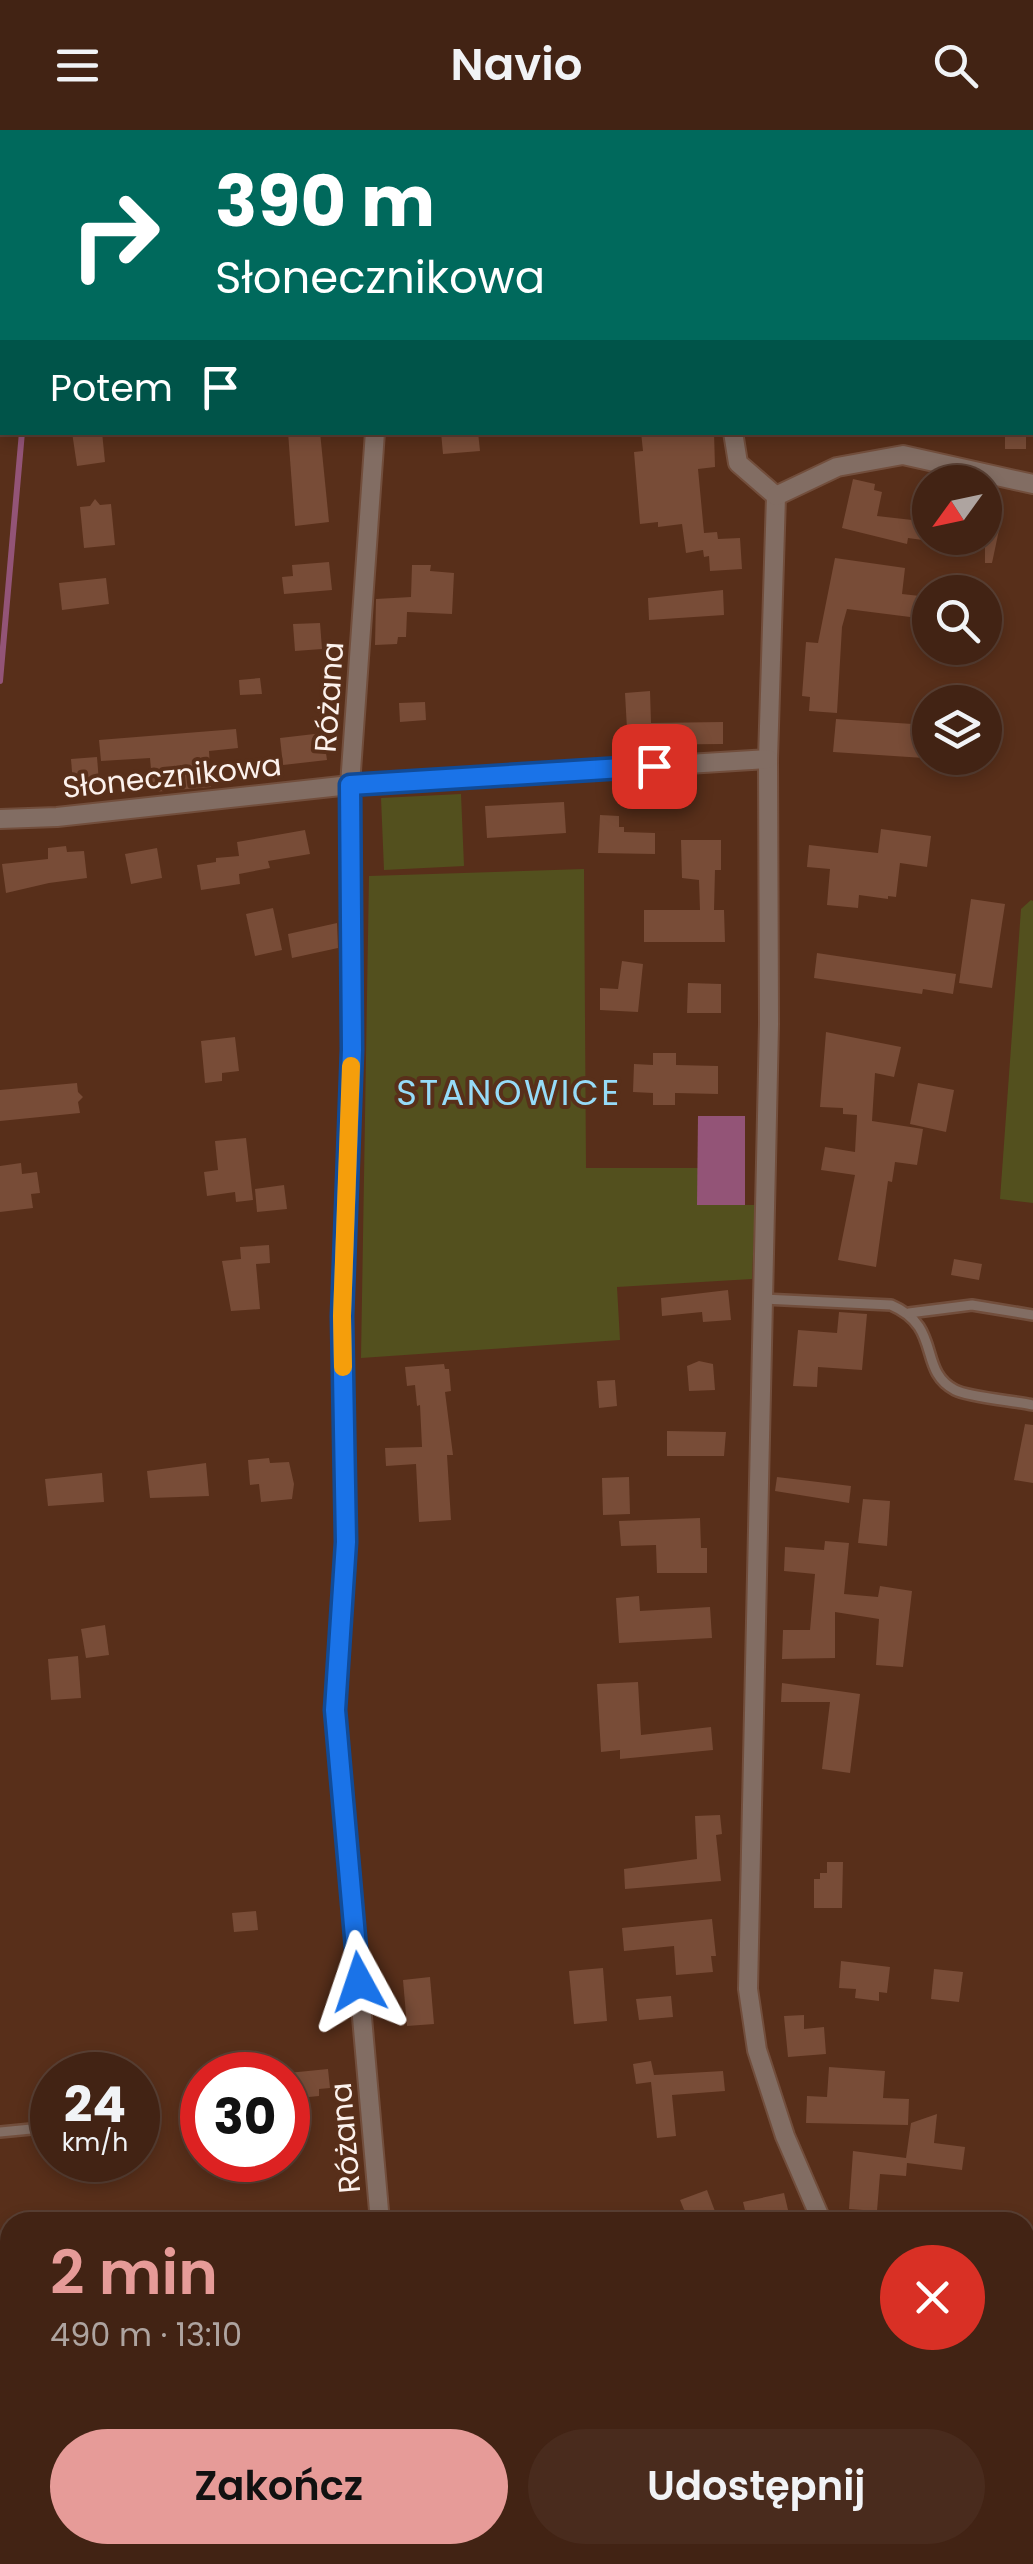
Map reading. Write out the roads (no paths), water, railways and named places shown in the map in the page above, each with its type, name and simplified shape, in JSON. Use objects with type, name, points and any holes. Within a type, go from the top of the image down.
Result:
[{"type":"street","name":"Różana","points":[[375,435],[350,785],[352,1050],[342,1316],[346,1542],[335,1710],[379,2212]]},
{"type":"street","points":[[733,435],[738,463],[776,496]]},
{"type":"street","points":[[776,496],[837,467],[904,455],[1033,484]]},
{"type":"street","points":[[776,496],[768,759],[769,1024],[748,1989],[757,2050],[785,2136],[818,2212]]},
{"type":"street","name":"Słonecznikowa","points":[[0,820],[350,785],[768,759]]},
{"type":"lane","points":[[763,1300],[891,1305],[909,1313],[923,1330],[932,1366],[954,1390],[1033,1405]]},
{"type":"lane","points":[[909,1313],[972,1305],[1033,1315]]},
{"type":"lane","points":[[0,2132],[30,2129]]},
{"type":"waterway","points":[[0,681],[22,435]]},
{"type":"district","name":"STANOWICE","points":[[509,1092]]}]
